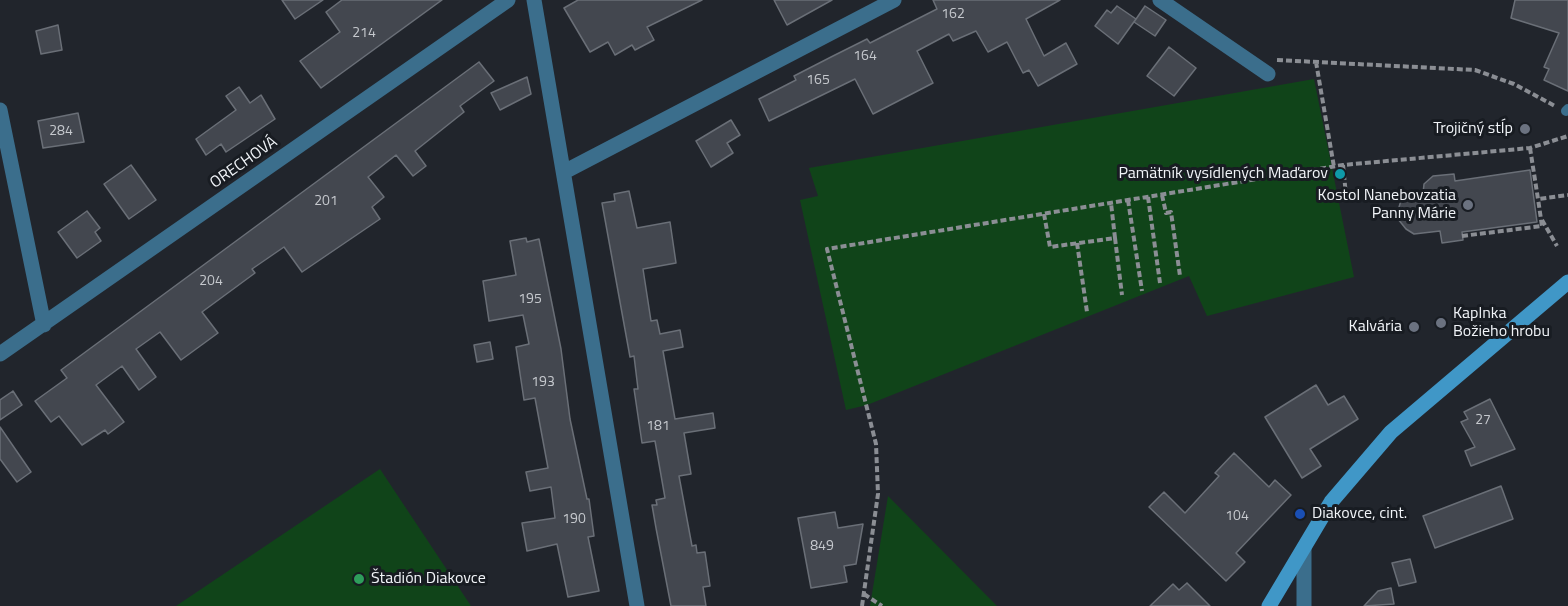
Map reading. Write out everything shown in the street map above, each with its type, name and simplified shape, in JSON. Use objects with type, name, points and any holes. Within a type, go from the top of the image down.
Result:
[{"type":"street","name":"ORECHOVÁ","points":[[0,354],[508,0]]},
{"type":"street","points":[[534,0],[637,606]]},
{"type":"street","points":[[564,172],[894,0]]},
{"type":"street","points":[[1160,0],[1268,74]]},
{"type":"street","points":[[0,110],[44,325]]},
{"type":"street","points":[[1269,606],[1331,502],[1391,432],[1568,282]]},
{"type":"street","points":[[1304,548],[1304,606]]},
{"type":"path","points":[[1246,59],[1475,70],[1514,84],[1567,110]]},
{"type":"path","points":[[1316,62],[1334,167]]},
{"type":"path","points":[[862,606],[878,494],[876,444],[827,249],[1343,165],[1530,148],[1568,136]]},
{"type":"path","points":[[1462,236],[1542,226],[1538,199],[1535,194],[1530,148]]},
{"type":"path","points":[[1343,165],[1346,195]]},
{"type":"path","points":[[1162,195],[1166,213],[1171,212],[1180,276]]},
{"type":"path","points":[[1538,199],[1568,195]]},
{"type":"path","points":[[1148,197],[1160,283]]},
{"type":"path","points":[[1128,200],[1142,291]]},
{"type":"path","points":[[1111,203],[1122,295]]},
{"type":"path","points":[[1044,214],[1050,247],[1115,238]]},
{"type":"path","points":[[1540,216],[1557,246]]},
{"type":"path","points":[[1077,243],[1087,312]]},
{"type":"path","points":[[864,594],[882,606]]},
{"type":"green space","points":[[1314,79],[1354,277],[1207,316],[1189,276],[867,405],[846,410],[800,200],[818,196],[809,168]]},
{"type":"green space","points":[[380,469],[471,606],[176,606]]},
{"type":"green space","points":[[888,496],[997,606],[870,606]]},
{"type":"building","points":[[282,0],[323,0],[295,19]]},
{"type":"building","points":[[342,0],[442,0],[321,88],[300,61],[340,32],[326,12]]},
{"type":"building","points":[[578,0],[702,0],[647,27],[654,40],[635,50],[632,45],[615,55],[608,42],[590,52],[564,8]]},
{"type":"building","points":[[774,0],[832,0],[787,25]]},
{"type":"building","points":[[933,0],[1060,0],[1026,19],[1044,56],[1066,43],[1077,64],[1038,86],[1029,70],[1023,73],[1007,42],[988,52],[976,31],[953,41],[949,34],[917,51],[933,83],[873,114],[855,79],[769,121],[759,99],[796,80],[794,76],[833,56],[867,39],[870,43],[937,9]]},
{"type":"building","points":[[1515,0],[1568,0],[1568,91],[1544,80],[1549,69],[1544,67],[1559,33],[1511,18]]},
{"type":"building","points":[[1117,6],[1136,19],[1118,44],[1095,26],[1107,10],[1111,13]]},
{"type":"building","points":[[1145,6],[1166,20],[1155,36],[1134,22]]},
{"type":"building","points":[[58,25],[62,50],[41,54],[36,31]]},
{"type":"building","points":[[1169,47],[1196,68],[1174,96],[1147,76]]},
{"type":"building","points":[[479,62],[494,81],[460,106],[464,112],[415,151],[426,166],[413,176],[396,155],[368,177],[384,197],[372,207],[380,219],[302,272],[284,247],[252,269],[255,273],[202,312],[218,333],[181,360],[160,332],[136,349],[156,377],[139,390],[122,366],[96,385],[124,422],[108,434],[105,430],[82,445],[59,416],[51,422],[35,401],[67,378],[61,370]]},
{"type":"building","points":[[527,77],[531,94],[500,110],[491,93]]},
{"type":"building","points":[[239,87],[250,103],[261,95],[275,119],[226,152],[221,144],[206,155],[196,139],[236,110],[226,96]]},
{"type":"building","points":[[78,113],[84,142],[43,148],[38,121]]},
{"type":"building","points":[[731,120],[740,135],[727,143],[733,153],[711,167],[696,141]]},
{"type":"building","points":[[131,165],[156,200],[129,219],[104,184]]},
{"type":"building","name":"Kostol Nanebovzatia Panny Márie","points":[[1530,170],[1537,222],[1462,232],[1463,240],[1442,243],[1440,231],[1414,234],[1406,229],[1398,219],[1397,214],[1402,197],[1423,194],[1424,184],[1433,176],[1454,174],[1455,181]]},
{"type":"building","points":[[629,191],[637,228],[670,222],[676,263],[643,269],[651,321],[657,320],[660,334],[680,330],[683,347],[663,351],[675,419],[713,413],[715,428],[684,433],[691,474],[679,476],[692,546],[696,545],[697,553],[705,552],[710,586],[703,587],[706,606],[671,606],[656,528],[652,505],[657,505],[656,500],[665,498],[655,441],[642,443],[634,389],[638,389],[634,356],[630,357],[602,203],[615,201],[614,194]]},
{"type":"building","points":[[87,211],[100,228],[95,232],[101,241],[77,258],[58,232]]},
{"type":"building","points":[[526,238],[527,242],[539,239],[561,349],[570,419],[587,499],[589,499],[594,536],[588,537],[599,591],[568,597],[557,544],[527,551],[522,523],[555,518],[551,487],[530,491],[526,472],[548,468],[535,398],[524,400],[516,347],[529,344],[523,315],[489,321],[483,281],[516,275],[510,241]]},
{"type":"building","points":[[490,342],[493,359],[477,362],[474,345]]},
{"type":"building","points":[[1316,385],[1328,405],[1344,396],[1358,419],[1310,449],[1321,466],[1302,478],[1265,417]]},
{"type":"building","points":[[13,391],[22,405],[0,420],[0,400]]},
{"type":"building","points":[[1490,399],[1515,449],[1471,466],[1465,451],[1475,447],[1461,422],[1468,419],[1464,412]]},
{"type":"building","points":[[0,427],[31,472],[17,482],[0,459]]},
{"type":"building","points":[[1234,453],[1269,487],[1275,480],[1291,495],[1236,553],[1245,562],[1226,581],[1149,507],[1164,492],[1185,513],[1219,476],[1215,473]]},
{"type":"building","points":[[1501,486],[1513,519],[1435,548],[1423,516]]},
{"type":"building","points":[[835,512],[838,528],[863,524],[856,564],[844,566],[847,582],[811,588],[798,518]]},
{"type":"building","points":[[1410,559],[1416,582],[1399,586],[1392,563]]},
{"type":"building","points":[[1187,583],[1210,606],[1150,606],[1173,584],[1179,590]]},
{"type":"building","points":[[1391,588],[1394,604],[1364,606],[1378,591]]},
{"type":"place","name":"Trojičný stĺp","points":[[1525,129]]},
{"type":"place","name":"Pamätník vysídlených Maďarov","points":[[1340,174]]},
{"type":"place","name":"Kostol Nanebovzatia Panny Márie","points":[[1468,205]]},
{"type":"place","name":"Kaplnka Božieho hrobu","points":[[1441,323]]},
{"type":"place","name":"Kalvária","points":[[1414,327]]},
{"type":"place","name":"Diakovce, cint.","points":[[1300,514]]},
{"type":"place","name":"Štadión Diakovce","points":[[359,579]]}]
